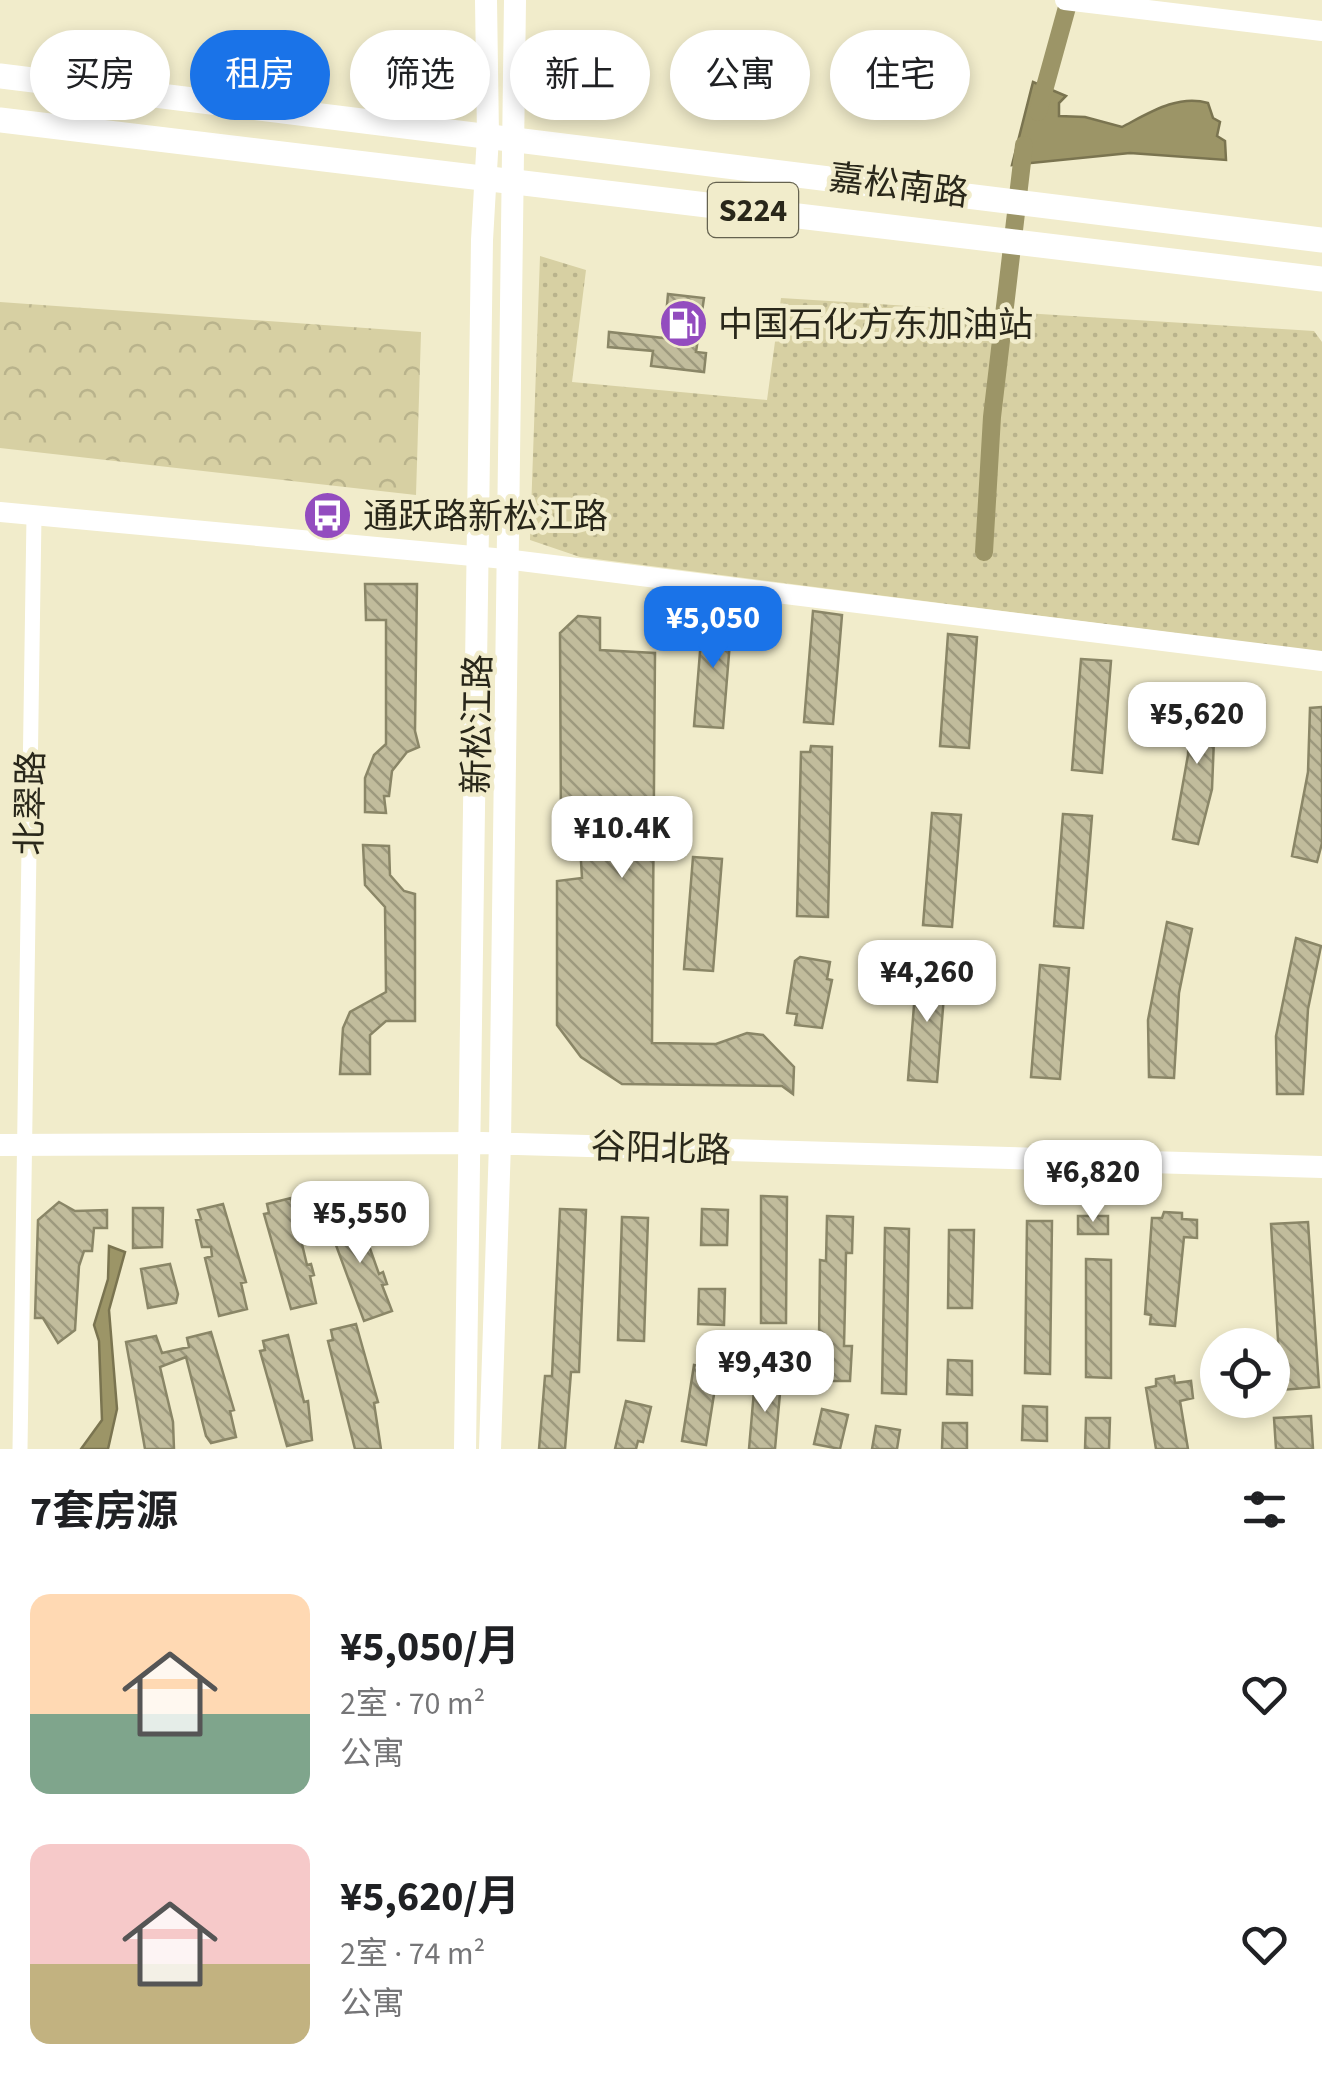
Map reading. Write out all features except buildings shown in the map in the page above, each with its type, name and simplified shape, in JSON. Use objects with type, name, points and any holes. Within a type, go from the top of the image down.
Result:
[{"type":"main road","name":"新松江路","points":[[486,0],[501,138]]},
{"type":"main road","name":"新松江路","points":[[490,1449],[500,1144],[505,559],[500,180],[515,0]]},
{"type":"main road","name":"嘉松南路","points":[[0,76],[1034,201],[1322,240]]},
{"type":"main road","name":"嘉松南路","points":[[0,120],[1322,278]]},
{"type":"main road","name":"新松江路","points":[[465,1449],[482,240],[500,180]]},
{"type":"main road","name":"谷阳北路","points":[[0,1145],[470,1143],[1322,1167]]},
{"type":"street","points":[[1065,0],[1322,32]]},
{"type":"street","points":[[0,512],[505,559],[1322,661]]},
{"type":"street","name":"北翠路","points":[[20,1449],[34,516]]},
{"type":"green space","points":[[540,256],[586,270],[572,382],[767,400],[781,298],[1314,331],[1322,342],[1322,652],[580,557],[530,540]]},
{"type":"green space","points":[[0,302],[421,332],[416,495],[0,448]]},
{"type":"shaded area","points":[[1033,82],[1066,96],[1059,103],[1059,116],[1085,117],[1122,127],[1175,103],[1208,103],[1213,118],[1220,122],[1217,136],[1225,141],[1226,160],[1130,153],[1012,165]]},
{"type":"shaded area","points":[[109,1246],[125,1252],[109,1310],[117,1409],[108,1449],[81,1449],[102,1420],[99,1341],[94,1325],[108,1279]]},
{"type":"waterway","points":[[1038,112],[1069,0]]},
{"type":"waterway","points":[[984,552],[992,417],[1024,145]]},
{"type":"place","name":"中国石化方东加油站","points":[[683,324]]},
{"type":"place","name":"通跃路新松江路","points":[[328,516]]}]
